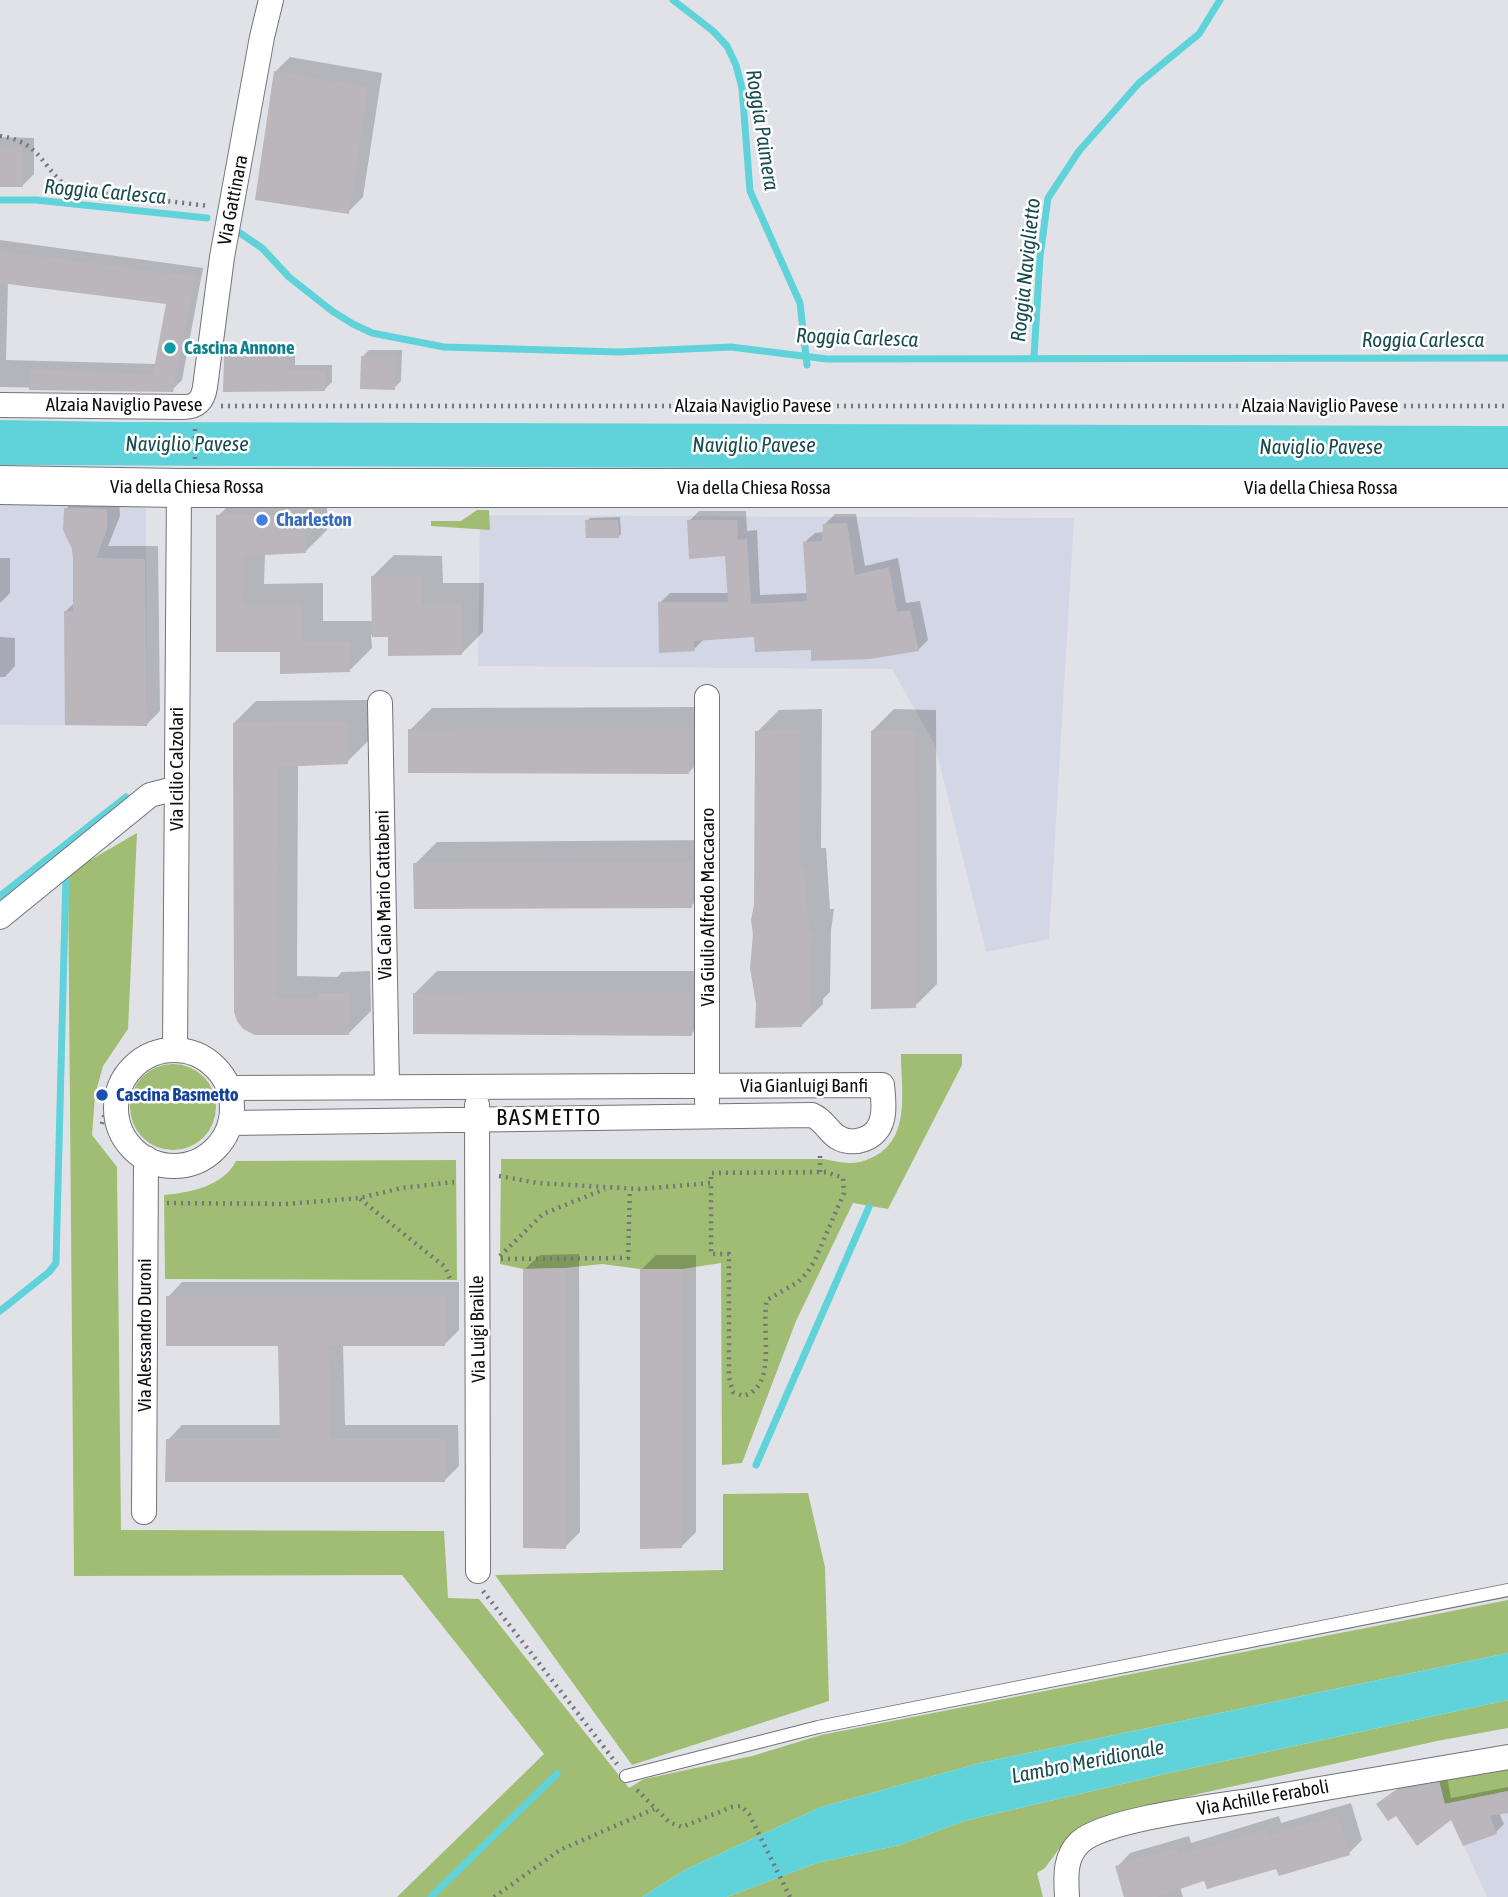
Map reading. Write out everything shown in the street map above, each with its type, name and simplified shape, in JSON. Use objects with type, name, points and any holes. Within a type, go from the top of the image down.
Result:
[{"type":"main road","name":"Via della Chiesa Rossa","points":[[0,485],[180,488],[1508,488]]},
{"type":"street","name":"Via Gattinara","points":[[201,401],[222,257],[271,0]]},
{"type":"street","name":"Alzaia Naviglio Pavese","points":[[0,405],[190,407],[201,401]]},
{"type":"street","name":"Via Icilio Calzolari","points":[[175,1050],[180,488]]},
{"type":"street","name":"Via Giulio Alfredo Maccacaro","points":[[706,1116],[707,698]]},
{"type":"street","name":"Via Caio Mario Cattabeni","points":[[380,703],[387,1087]]},
{"type":"street","points":[[0,917],[150,795],[177,788]]},
{"type":"street","points":[[175,1050],[196,1054],[219,1071],[228,1088],[232,1105],[230,1123],[218,1145],[195,1161],[171,1166],[146,1158],[132,1148],[121,1130],[116,1109],[122,1081],[135,1064],[154,1053],[175,1050]]},
{"type":"street","name":"Via Gianluigi Banfi","points":[[228,1088],[882,1085],[883,1110],[881,1124],[874,1133],[868,1138],[853,1142],[837,1137],[823,1121],[812,1115],[230,1123]]},
{"type":"street","name":"Via Luigi Braille","points":[[477,1087],[481,1583]]},
{"type":"street","name":"Via Alessandro Duroni","points":[[144,1512],[146,1158]]},
{"type":"street","name":"Via Achille Feraboli","points":[[1067,1897],[1066,1874],[1073,1851],[1081,1842],[1107,1829],[1169,1814],[1508,1757]]},
{"type":"lane","points":[[626,1776],[818,1727],[1508,1590]]},
{"type":"path","points":[[0,136],[21,142],[35,151],[59,180],[74,190],[231,208]]},
{"type":"path","name":"Alzaia Naviglio Pavese","points":[[201,401],[214,406],[1508,406]]},
{"type":"path","points":[[195,434],[195,453]]},
{"type":"path","points":[[102,1124],[116,1069]]},
{"type":"path","points":[[820,1156],[820,1172]]},
{"type":"path","points":[[711,1172],[820,1172],[842,1178],[844,1193],[807,1273],[767,1300],[765,1370],[762,1382],[756,1390],[743,1396],[733,1392],[729,1377],[729,1254],[711,1254],[711,1183],[711,1172]]},
{"type":"path","points":[[495,1174],[538,1183],[630,1189],[711,1183]]},
{"type":"path","points":[[163,1203],[286,1204],[360,1198],[402,1188],[463,1180]]},
{"type":"path","points":[[608,1187],[543,1214],[496,1259],[628,1258],[630,1189]]},
{"type":"path","points":[[360,1198],[445,1267],[451,1276],[452,1291]]},
{"type":"path","points":[[481,1583],[626,1776],[654,1809],[668,1822],[682,1827],[741,1806],[749,1814],[790,1897]]},
{"type":"path","points":[[494,1897],[560,1850],[654,1809]]},
{"type":"shaded area","points":[[0,504],[107,504],[146,508],[147,726],[0,725]]},
{"type":"shaded area","points":[[480,515],[1074,518],[1049,939],[986,952],[935,745],[892,669],[478,666]]},
{"type":"shaded area","points":[[1508,1791],[1508,1897],[1487,1897],[1445,1804]]},
{"type":"green space","points":[[477,510],[489,510],[490,530],[431,526],[431,521],[461,521]]},
{"type":"green space","points":[[137,833],[128,1029],[103,1066],[95,1095],[92,1135],[117,1167],[121,1530],[444,1531],[448,1598],[479,1599],[629,1788],[644,1779],[752,1756],[821,1735],[1508,1600],[1508,1653],[980,1763],[821,1807],[685,1870],[642,1897],[397,1897],[544,1754],[402,1575],[74,1576],[68,873]]},
{"type":"green space","points":[[901,1054],[962,1054],[962,1065],[888,1209],[853,1203],[796,1321],[742,1463],[722,1465],[721,1263],[682,1269],[640,1269],[602,1264],[523,1269],[500,1264],[501,1159],[823,1159],[861,1162],[884,1150],[899,1127],[902,1098]]},
{"type":"green space","points":[[165,1064],[181,1064],[204,1076],[213,1090],[216,1107],[213,1124],[204,1138],[181,1150],[165,1150],[149,1143],[137,1131],[130,1115],[130,1099],[137,1083],[149,1071]]},
{"type":"green space","points":[[456,1160],[457,1280],[165,1279],[164,1195],[205,1187],[223,1177],[236,1161]]},
{"type":"green space","points":[[808,1493],[825,1567],[829,1701],[632,1765],[495,1575],[723,1570],[723,1494]]},
{"type":"green space","points":[[1508,1700],[1508,1728],[1198,1794],[1102,1822],[1064,1842],[1045,1868],[1037,1873],[1043,1897],[727,1897],[817,1863],[900,1845],[964,1821],[1169,1773]]},
{"type":"green space","points":[[1508,1767],[1508,1791],[1445,1804],[1439,1780]]},
{"type":"water","name":"Naviglio Pavese","points":[[0,420],[1508,426],[1508,471],[0,465]]},
{"type":"water","name":"Lambro Meridionale","points":[[1508,1653],[1508,1700],[1169,1773],[964,1821],[900,1845],[817,1863],[727,1897],[642,1897],[685,1870],[821,1807],[980,1763]]},
{"type":"building","points":[[274,71],[368,87],[349,214],[255,200]]},
{"type":"building","points":[[0,148],[23,148],[23,187],[0,187]]},
{"type":"building","points":[[0,251],[195,277],[173,392],[29,390],[30,370],[153,374],[166,304],[0,283]]},
{"type":"building","points":[[288,354],[289,371],[326,371],[325,391],[223,392],[224,355]]},
{"type":"building","points":[[361,356],[396,357],[395,390],[360,389]]},
{"type":"building","points":[[64,508],[107,509],[107,530],[96,558],[145,559],[147,726],[65,725],[64,611],[73,611],[73,559],[72,549],[63,530]]},
{"type":"building","points":[[216,515],[306,515],[306,553],[244,556],[243,605],[301,604],[302,642],[350,642],[350,672],[280,674],[280,652],[216,652]]},
{"type":"building","points":[[585,520],[618,520],[619,538],[586,538]]},
{"type":"building","points":[[687,520],[737,520],[738,540],[747,539],[751,604],[807,601],[803,542],[822,541],[823,524],[847,523],[855,575],[889,567],[897,612],[910,610],[919,651],[870,659],[811,661],[811,650],[755,652],[754,637],[694,641],[695,651],[659,653],[658,602],[728,602],[725,556],[689,559]]},
{"type":"building","points":[[371,576],[421,577],[422,604],[462,604],[462,655],[388,656],[388,637],[372,637]]},
{"type":"building","points":[[347,722],[348,764],[277,767],[276,998],[318,999],[319,993],[349,993],[349,1035],[255,1035],[243,1029],[234,1012],[233,723]]},
{"type":"building","points":[[689,728],[689,774],[408,773],[408,729]]},
{"type":"building","points":[[800,730],[800,869],[804,869],[809,930],[813,930],[809,1016],[802,1015],[802,1027],[755,1028],[756,1004],[750,968],[754,904],[755,731]]},
{"type":"building","points":[[871,731],[915,731],[916,1008],[871,1009]]},
{"type":"building","points":[[691,862],[692,908],[414,909],[413,863]]},
{"type":"building","points":[[691,992],[692,1036],[413,1034],[413,993]]},
{"type":"building","points":[[565,1268],[566,1549],[523,1548],[523,1269]]},
{"type":"building","points":[[640,1269],[682,1269],[682,1548],[640,1549]]},
{"type":"building","points":[[166,1296],[446,1296],[445,1346],[328,1346],[331,1439],[445,1439],[445,1482],[165,1482],[166,1439],[280,1439],[278,1346],[166,1346]]},
{"type":"building","points":[[1439,1784],[1444,1804],[1508,1791],[1508,1813],[1490,1816],[1497,1834],[1463,1846],[1451,1820],[1417,1846],[1396,1816],[1388,1821],[1376,1804],[1394,1791]]},
{"type":"building","points":[[1337,1815],[1350,1855],[1279,1876],[1276,1869],[1207,1889],[1204,1881],[1156,1897],[1124,1897],[1115,1866],[1176,1848],[1178,1856],[1265,1829],[1268,1836]]},
{"type":"waterway","name":"Roggia Paimera","points":[[673,0],[713,31],[727,46],[736,65],[742,88],[750,191],[800,303],[807,365]]},
{"type":"waterway","name":"Roggia Naviglietto","points":[[1034,357],[1040,257],[1048,198],[1079,151],[1139,83],[1199,34],[1220,0]]},
{"type":"waterway","name":"Roggia Carlesca","points":[[0,200],[36,200],[207,218]]},
{"type":"waterway","name":"Roggia Carlesca","points":[[240,233],[262,248],[289,277],[353,324],[372,333],[444,347],[619,352],[731,347],[827,359],[1508,358]]},
{"type":"waterway","points":[[0,896],[126,797]]},
{"type":"waterway","points":[[0,1311],[49,1272],[56,1263],[66,873]]},
{"type":"waterway","points":[[756,1465],[869,1207]]},
{"type":"waterway","points":[[431,1897],[557,1774]]},
{"type":"place","name":"Cascina Annone","points":[[170,348]]},
{"type":"place","name":"Charleston","points":[[262,520]]},
{"type":"place","name":"Cascina Basmetto","points":[[102,1095]]},
{"type":"district","name":"BASMETTO","points":[[549,1118]]}]
